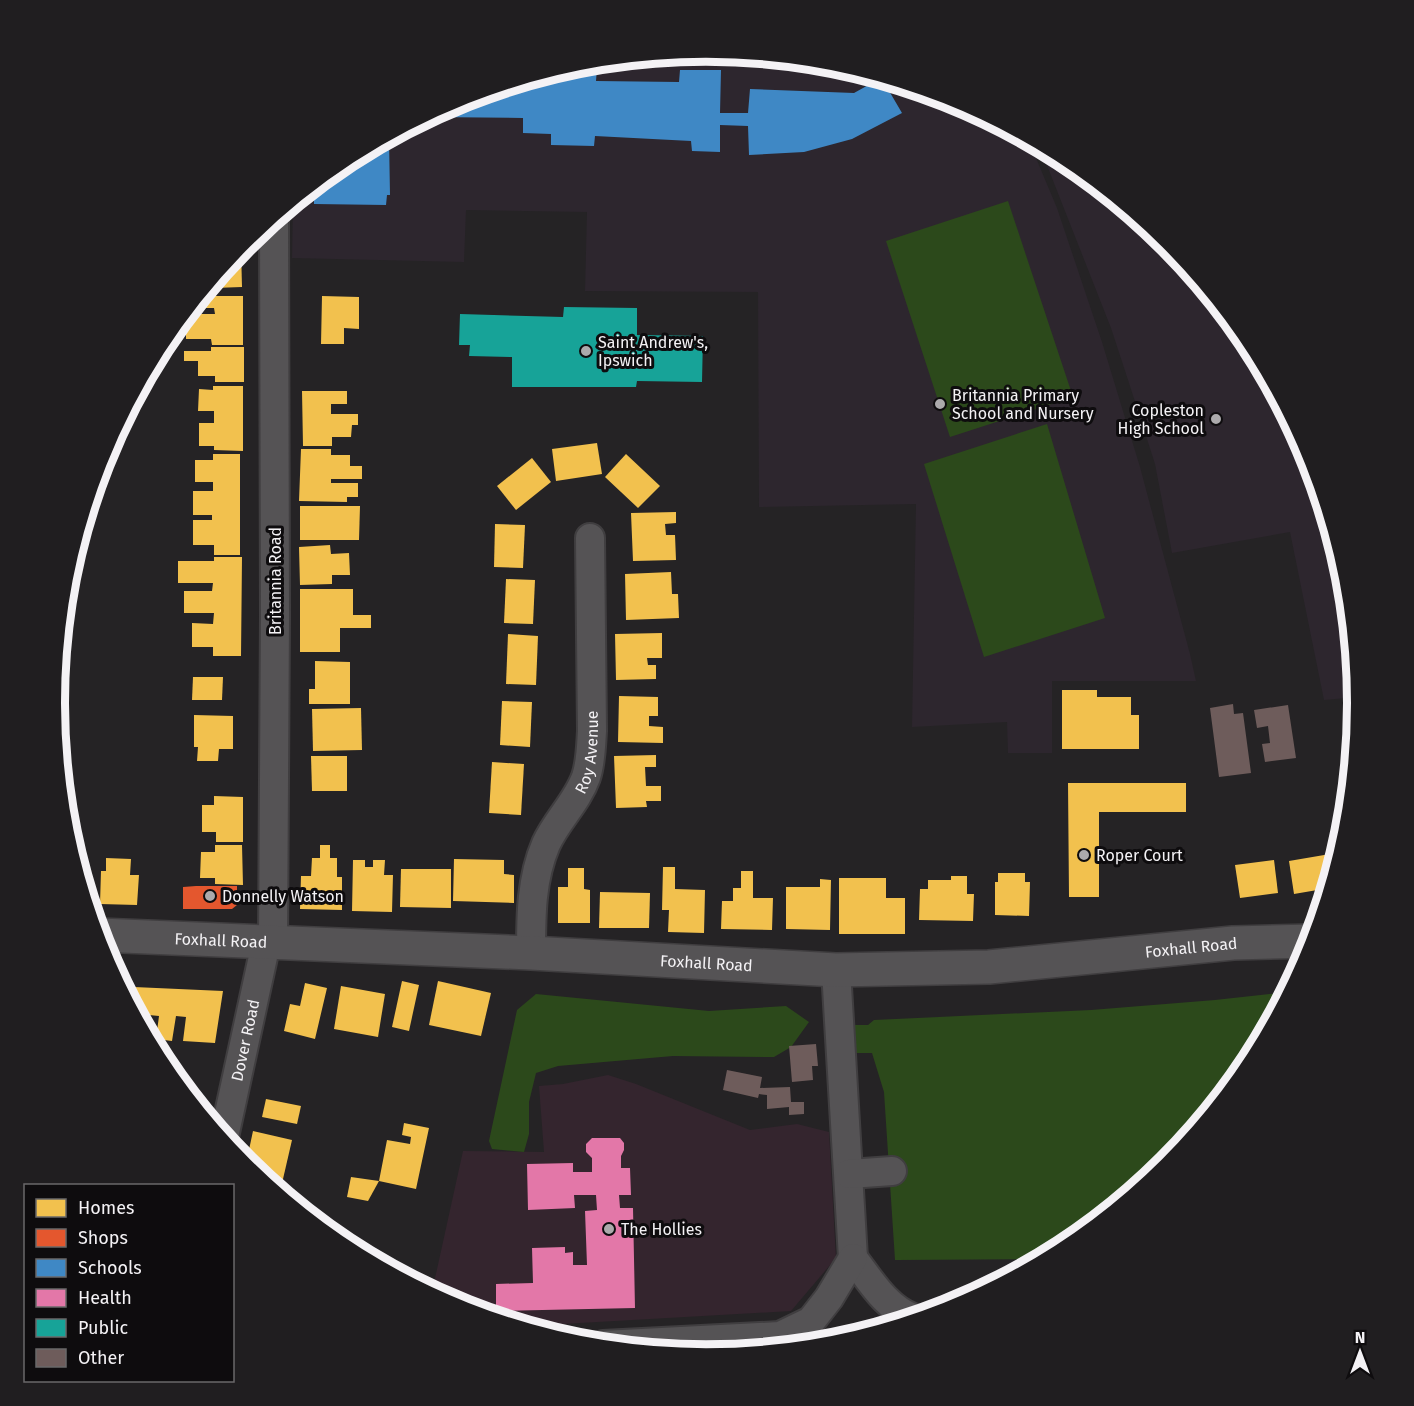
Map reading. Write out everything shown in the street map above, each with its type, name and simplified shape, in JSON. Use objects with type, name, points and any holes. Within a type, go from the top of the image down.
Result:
[{"type":"street","name":"Britannia Road","points":[[269,944],[275,615],[274,230]]},
{"type":"street","name":"Roy Avenue","points":[[531,953],[531,905],[536,875],[545,846],[555,826],[580,789],[590,761],[592,731],[590,538]]},
{"type":"street","name":"Foxhall Road","points":[[110,936],[269,944],[531,953],[836,970],[989,967],[1233,944],[1302,941]]},
{"type":"street","name":"Dover Road","points":[[226,1127],[269,944]]},
{"type":"street","points":[[836,970],[854,1258],[885,1299],[902,1314]]},
{"type":"street","points":[[849,1174],[892,1171]]},
{"type":"street","points":[[657,1342],[780,1336],[811,1322],[830,1298],[854,1258]]},
{"type":"shaded area","name":"Britannia Primary School and Nursery","points":[[665,63],[760,64],[791,67],[873,83],[952,110],[991,128],[1033,150],[1057,208],[1102,342],[1140,467],[1196,681],[1052,681],[1052,753],[1008,753],[1007,722],[912,727],[916,504],[759,507],[758,292],[585,291],[587,212],[466,210],[464,262],[292,258],[293,214],[316,194],[386,147],[462,110],[541,83],[582,74]]},
{"type":"shaded area","name":"Copleston High School","points":[[1044,157],[1098,194],[1161,249],[1216,312],[1263,382],[1300,458],[1327,537],[1343,619],[1348,698],[1324,700],[1290,532],[1172,553],[1155,464],[1111,328]]},
{"type":"shaded area","points":[[608,1075],[750,1130],[797,1124],[829,1132],[836,1258],[791,1311],[549,1325],[462,1296],[434,1283],[463,1151],[544,1152],[539,1086],[563,1084]]},
{"type":"green space","points":[[1008,201],[1073,397],[950,437],[886,241]]},
{"type":"green space","points":[[1047,424],[1105,618],[984,657],[924,464]]},
{"type":"green space","points":[[1279,993],[1263,1024],[1216,1094],[1161,1157],[1098,1212],[1028,1259],[895,1260],[884,1092],[872,1053],[852,1053],[850,1025],[868,1025],[874,1020],[1091,1010]]},
{"type":"green space","points":[[536,994],[709,1011],[786,1006],[809,1022],[791,1047],[774,1057],[673,1056],[558,1066],[536,1073],[529,1102],[529,1134],[524,1152],[492,1149],[489,1141],[517,1010]]},
{"type":"building: Homes","points":[[241,262],[242,287],[218,288]]},
{"type":"building: Homes","points":[[212,296],[243,296],[243,345],[212,345],[211,339],[186,339],[186,330],[197,314],[215,314],[214,308],[201,308]]},
{"type":"building: Homes","points":[[322,296],[359,297],[359,329],[344,328],[344,344],[321,344]]},
{"type":"building: Homes","points":[[211,347],[244,347],[244,382],[215,382],[215,376],[198,376],[198,361],[184,361],[184,351],[211,351]]},
{"type":"building: Homes","points":[[213,386],[243,386],[243,451],[214,450],[214,446],[199,446],[199,423],[214,423],[214,411],[198,411],[199,389],[213,390]]},
{"type":"building: Homes","points":[[302,391],[347,391],[347,404],[331,404],[331,414],[358,414],[358,425],[352,425],[351,437],[332,437],[332,446],[303,446]]},
{"type":"building: Homes","points":[[597,443],[602,474],[556,481],[552,449]]},
{"type":"building: Homes","points":[[301,449],[331,449],[331,455],[350,455],[350,466],[362,466],[362,479],[331,479],[331,483],[358,483],[358,497],[347,497],[347,502],[299,501]]},
{"type":"building: Homes","points":[[213,454],[240,454],[240,555],[214,555],[214,545],[193,545],[193,520],[212,520],[212,515],[193,515],[193,491],[213,491],[213,482],[195,482],[195,460],[213,460]]},
{"type":"building: Homes","points":[[626,454],[660,486],[638,508],[605,477]]},
{"type":"building: Homes","points":[[532,458],[551,482],[516,510],[497,486]]},
{"type":"building: Homes","points":[[300,506],[360,506],[359,540],[300,540]]},
{"type":"building: Homes","points":[[676,512],[676,523],[665,524],[666,535],[675,535],[676,560],[633,561],[631,513]]},
{"type":"building: Homes","points":[[495,524],[525,525],[523,568],[494,567]]},
{"type":"building: Homes","points":[[330,545],[331,554],[349,553],[350,575],[332,575],[332,584],[300,585],[299,547]]},
{"type":"building: Homes","points":[[214,557],[242,557],[241,656],[213,656],[213,647],[192,647],[192,623],[213,624],[214,613],[184,613],[184,591],[212,591],[213,583],[178,583],[178,561],[214,561]]},
{"type":"building: Homes","points":[[671,572],[672,594],[678,594],[679,618],[626,620],[625,574]]},
{"type":"building: Homes","points":[[506,579],[535,580],[533,624],[504,623]]},
{"type":"building: Homes","points":[[300,589],[353,589],[353,615],[371,615],[371,628],[340,628],[340,652],[300,652]]},
{"type":"building: Homes","points":[[662,633],[662,658],[647,658],[648,665],[656,665],[656,679],[616,680],[615,634]]},
{"type":"building: Homes","points":[[508,634],[538,636],[536,685],[506,684]]},
{"type":"building: Homes","points":[[315,661],[350,662],[350,704],[309,704],[309,689],[315,689]]},
{"type":"building: Homes","points":[[193,677],[223,677],[222,700],[192,700]]},
{"type":"building: Homes","points":[[1062,690],[1097,690],[1097,697],[1131,697],[1131,715],[1139,715],[1139,749],[1062,749]]},
{"type":"building: Homes","points":[[619,696],[658,697],[658,716],[649,716],[649,726],[663,727],[663,743],[618,742]]},
{"type":"building: Homes","points":[[502,701],[532,702],[530,747],[500,745]]},
{"type":"building: Homes","points":[[361,708],[362,750],[313,751],[312,709]]},
{"type":"building: Homes","points":[[194,715],[233,716],[233,749],[219,749],[218,761],[197,761],[198,747],[194,747]]},
{"type":"building: Homes","points":[[656,755],[656,767],[645,767],[646,786],[661,786],[661,801],[646,801],[647,807],[616,808],[614,756]]},
{"type":"building: Homes","points":[[311,756],[347,756],[347,791],[312,791]]},
{"type":"building: Homes","points":[[492,762],[524,764],[521,815],[489,813]]},
{"type":"building: Homes","name":"Roper Court","points":[[1068,783],[1186,783],[1186,812],[1099,812],[1099,897],[1069,897]]},
{"type":"building: Homes","points":[[214,796],[243,797],[243,842],[216,842],[216,832],[202,832],[202,805],[214,805]]},
{"type":"building: Homes","points":[[215,845],[242,845],[243,885],[215,884],[215,878],[200,878],[201,852],[215,852]]},
{"type":"building: Homes","points":[[320,845],[330,845],[330,858],[337,858],[337,877],[342,877],[342,910],[300,909],[301,876],[311,876],[312,858],[320,858]]},
{"type":"building: Homes","points":[[1330,854],[1320,889],[1294,894],[1289,861]]},
{"type":"building: Homes","points":[[106,858],[131,859],[130,875],[139,875],[137,905],[100,904],[101,871],[106,871]]},
{"type":"building: Homes","points":[[454,859],[504,860],[504,874],[514,875],[514,903],[453,901]]},
{"type":"building: Homes","points":[[353,860],[365,860],[365,867],[373,867],[373,860],[385,860],[384,875],[393,875],[392,912],[352,911]]},
{"type":"building: Homes","points":[[1274,860],[1278,893],[1240,898],[1235,865]]},
{"type":"building: Homes","points":[[663,867],[675,867],[675,889],[705,890],[704,933],[668,932],[669,910],[662,910]]},
{"type":"building: Homes","points":[[568,868],[584,868],[584,889],[590,890],[590,923],[558,923],[558,887],[568,887]]},
{"type":"building: Homes","points":[[401,869],[451,869],[451,908],[400,907]]},
{"type":"building: Homes","points":[[741,871],[753,871],[753,898],[773,898],[772,930],[721,929],[722,901],[733,901],[733,888],[741,888]]},
{"type":"building: Homes","points":[[998,873],[1025,873],[1025,882],[1030,882],[1029,916],[995,915],[995,882],[998,882]]},
{"type":"building: Homes","points":[[951,876],[967,876],[967,894],[974,894],[973,921],[919,920],[920,889],[928,889],[928,880],[951,880]]},
{"type":"building: Homes","points":[[839,878],[886,878],[886,898],[905,898],[905,934],[839,934]]},
{"type":"building: Homes","points":[[820,879],[831,880],[830,930],[786,929],[786,887],[820,887]]},
{"type":"building: Homes","points":[[600,892],[650,893],[649,928],[599,928]]},
{"type":"building: Homes","points":[[402,981],[419,985],[409,1031],[392,1027]]},
{"type":"building: Homes","points":[[438,981],[491,993],[481,1036],[429,1025]]},
{"type":"building: Homes","points":[[305,983],[327,988],[315,1039],[284,1031],[290,1004],[300,1006]]},
{"type":"building: Homes","points":[[341,986],[385,994],[378,1037],[334,1029]]},
{"type":"building: Homes","points":[[134,987],[223,991],[215,1043],[183,1041],[186,1017],[176,1016],[172,1041],[161,1040],[157,1033],[159,1016],[149,1015],[149,1019]]},
{"type":"building: Homes","points":[[266,1099],[301,1106],[297,1124],[262,1117]]},
{"type":"building: Homes","points":[[404,1123],[429,1128],[416,1189],[379,1181],[387,1140],[410,1144],[411,1137],[402,1135]]},
{"type":"building: Homes","points":[[253,1131],[292,1140],[282,1183],[253,1157],[249,1152]]},
{"type":"building: Homes","points":[[351,1177],[379,1181],[368,1201],[347,1197]]},
{"type":"building: Shops","name":"Donnelly Watson","points":[[237,886],[237,905],[232,909],[183,909],[183,887]]},
{"type":"building: Schools","points":[[680,70],[721,70],[720,113],[748,113],[750,89],[854,93],[872,83],[876,88],[881,86],[887,88],[902,113],[852,139],[804,152],[749,155],[748,126],[720,125],[720,152],[692,151],[691,141],[595,136],[594,146],[551,145],[551,134],[523,133],[523,118],[446,117],[541,83],[582,74],[597,71],[596,81],[679,82]]},
{"type":"building: Schools","points":[[389,145],[390,195],[387,195],[386,205],[314,204],[316,194]]},
{"type":"building: Health","name":"The Hollies","points":[[592,1138],[620,1138],[624,1143],[621,1168],[630,1168],[631,1195],[619,1195],[620,1208],[633,1208],[635,1308],[504,1311],[496,1308],[496,1284],[533,1283],[532,1248],[565,1247],[565,1253],[573,1252],[573,1265],[587,1265],[585,1211],[597,1210],[596,1195],[574,1195],[575,1208],[528,1210],[527,1164],[573,1163],[573,1172],[592,1172],[592,1158],[586,1152],[586,1144]]},
{"type":"building: Public","name":"Saint Andrew's, Ipswich","points":[[564,307],[637,308],[637,335],[703,336],[702,382],[637,381],[636,387],[512,387],[512,357],[469,356],[470,345],[459,345],[460,314],[563,317]]},
{"type":"building: Other","points":[[1233,704],[1234,714],[1243,713],[1251,773],[1219,777],[1210,708]]},
{"type":"building: Other","points":[[1288,705],[1296,758],[1265,762],[1262,744],[1270,743],[1268,726],[1257,728],[1254,710]]},
{"type":"building: Other","points":[[816,1044],[818,1066],[812,1066],[813,1080],[792,1082],[789,1046]]},
{"type":"building: Other","points":[[727,1070],[762,1077],[760,1088],[790,1087],[791,1102],[804,1102],[804,1114],[789,1115],[789,1107],[767,1109],[767,1095],[759,1094],[758,1098],[723,1090]]},
{"type":"place","name":"Saint Andrew's, Ipswich","points":[[586,351]]},
{"type":"place","name":"Britannia Primary School and Nursery","points":[[940,404]]},
{"type":"place","name":"Copleston High School","points":[[1216,419]]},
{"type":"place","name":"Roper Court","points":[[1084,855]]},
{"type":"place","name":"Donnelly Watson","points":[[210,896]]},
{"type":"place","name":"The Hollies","points":[[609,1229]]}]
